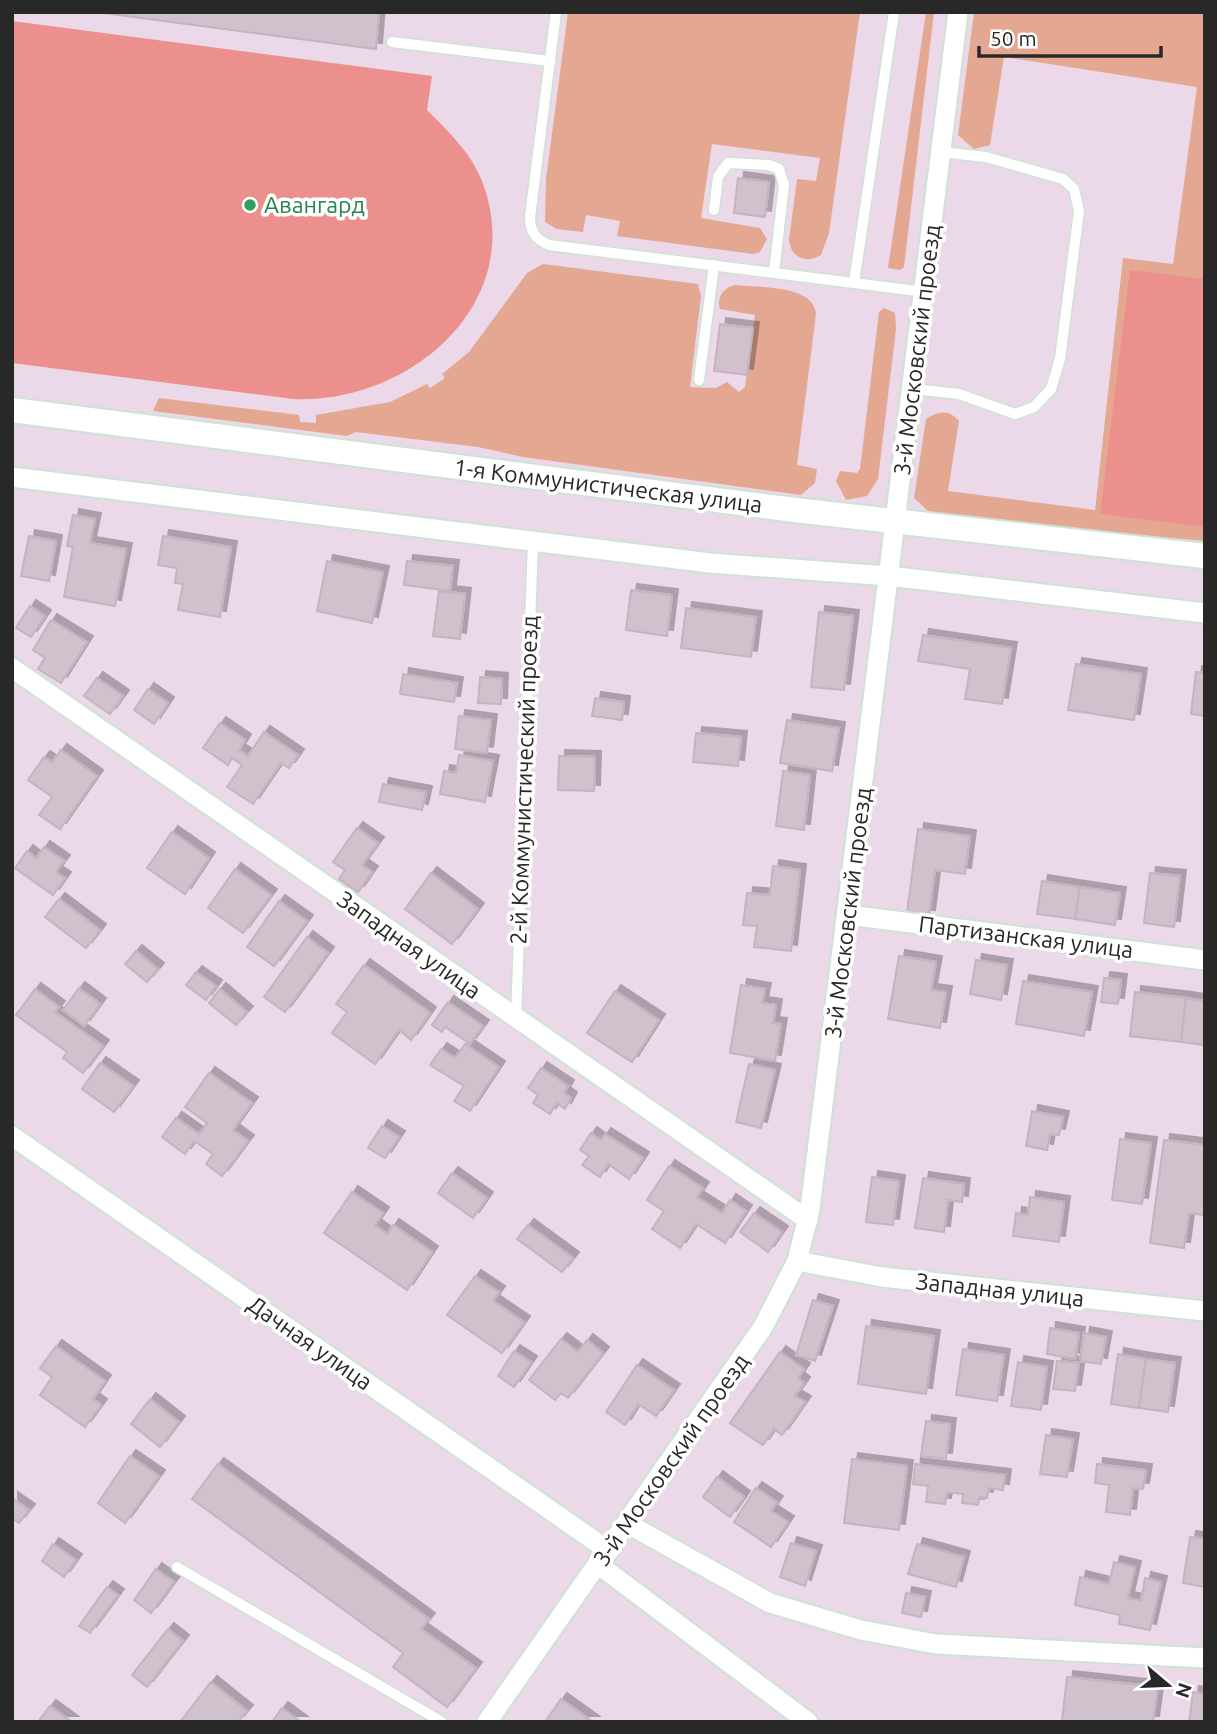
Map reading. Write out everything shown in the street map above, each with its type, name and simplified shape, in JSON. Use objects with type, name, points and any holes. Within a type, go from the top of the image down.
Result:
[{"type":"street","name":"3-й Московский проезд","points":[[487,1722],[628,1524],[762,1327],[797,1261],[808,1220],[848,915],[958,12]]},
{"type":"street","name":"1-я Коммунистическая улица","points":[[12,410],[896,522],[1205,556]]},
{"type":"street","points":[[12,477],[710,563],[890,576],[1205,612]]},
{"type":"street","name":"Западная улица","points":[[12,667],[516,1020],[808,1220]]},
{"type":"street","name":"Партизанская улица","points":[[848,915],[1205,960]]},
{"type":"street","name":"Дачная улица","points":[[12,1136],[603,1558],[808,1722]]},
{"type":"street","name":"Западная улица","points":[[797,1261],[882,1277],[1205,1311]]},
{"type":"street","points":[[628,1524],[771,1603],[861,1630],[936,1644],[1205,1658]]},
{"type":"lane","points":[[556,12],[530,217],[534,235],[549,245],[925,292]]},
{"type":"lane","points":[[853,283],[894,12]]},
{"type":"lane","points":[[392,42],[550,61]]},
{"type":"lane","points":[[913,389],[959,394],[1015,414],[1034,407],[1051,389],[1060,359],[1079,211],[1074,190],[1063,179],[986,157],[941,152]]},
{"type":"lane","points":[[714,210],[718,177],[728,163],[769,165],[779,169],[784,185],[774,272]]},
{"type":"lane","points":[[699,380],[714,265]]},
{"type":"lane","name":"2-й Коммунистический проезд","points":[[516,1020],[533,541]]},
{"type":"lane","points":[[177,1567],[442,1722]]},
{"type":"shaded area","points":[[568,12],[860,12],[829,233],[821,255],[810,259],[800,258],[793,251],[789,240],[797,179],[816,181],[820,158],[712,144],[701,218],[760,228],[767,239],[760,252],[753,254],[617,236],[620,221],[586,215],[583,232],[557,229],[545,222],[546,179]]},
{"type":"shaded area","points":[[926,12],[934,12],[904,267],[900,270],[888,268]]},
{"type":"shaded area","points":[[974,12],[1205,12],[1205,541],[952,518],[928,511],[914,498],[926,419],[943,412],[959,421],[948,491],[1095,510],[1123,258],[1173,264],[1197,87],[1004,57],[990,145],[974,149],[958,135]]},
{"type":"shaded area","name":"Авангард","points":[[12,21],[432,76],[427,110],[472,161],[482,181],[492,226],[489,267],[473,305],[449,338],[416,364],[378,384],[337,396],[294,399],[12,363]]},
{"type":"shaded area","points":[[543,264],[698,284],[701,296],[690,387],[716,388],[727,382],[739,392],[745,387],[755,315],[720,309],[720,297],[727,288],[735,285],[783,289],[806,297],[813,304],[816,314],[797,465],[817,469],[815,483],[801,495],[523,457],[478,447],[356,432],[347,436],[153,411],[159,398],[299,415],[300,422],[316,423],[316,415],[390,402],[427,384],[430,388],[445,378],[442,374],[469,352],[527,273]]},
{"type":"shaded area","points":[[1130,270],[1205,279],[1205,527],[1100,514]]},
{"type":"shaded area","points":[[884,308],[895,313],[896,329],[878,479],[867,496],[846,500],[836,481],[840,471],[857,473],[860,469],[879,312]]},
{"type":"building","points":[[96,12],[379,12],[376,49]]},
{"type":"building","points":[[738,178],[769,182],[765,217],[734,213]]},
{"type":"building","points":[[720,324],[753,328],[747,375],[714,371]]},
{"type":"building","points":[[73,515],[95,519],[90,543],[126,549],[115,606],[64,597],[73,547],[67,546]]},
{"type":"building","points":[[29,536],[56,541],[49,581],[21,576]]},
{"type":"building","points":[[163,536],[231,547],[220,617],[178,610],[183,584],[175,583],[177,568],[158,565]]},
{"type":"building","points":[[327,561],[383,572],[372,623],[317,611]]},
{"type":"building","points":[[407,561],[453,566],[450,591],[404,585]]},
{"type":"building","points":[[631,590],[672,595],[667,636],[626,630]]},
{"type":"building","points":[[439,591],[465,594],[460,639],[433,636]]},
{"type":"building","points":[[30,606],[45,616],[31,637],[16,628]]},
{"type":"building","points":[[686,608],[756,617],[751,657],[681,648]]},
{"type":"building","points":[[819,612],[853,616],[844,690],[811,687]]},
{"type":"building","points":[[51,620],[87,642],[61,683],[38,669],[45,658],[33,650]]},
{"type":"building","points":[[923,635],[1011,648],[1002,704],[965,699],[970,669],[918,661]]},
{"type":"building","points":[[1076,664],[1141,674],[1134,720],[1068,710]]},
{"type":"building","points":[[1196,672],[1205,673],[1205,716],[1191,714]]},
{"type":"building","points":[[403,674],[457,683],[454,702],[400,694]]},
{"type":"building","points":[[480,677],[502,679],[501,704],[478,703]]},
{"type":"building","points":[[97,678],[123,696],[110,714],[84,696]]},
{"type":"building","points":[[148,689],[168,703],[154,724],[134,710]]},
{"type":"building","points":[[595,698],[624,702],[622,720],[592,716]]},
{"type":"building","points":[[459,716],[491,720],[487,753],[455,749]]},
{"type":"building","points":[[787,720],[839,728],[832,771],[780,763]]},
{"type":"building","points":[[220,723],[245,740],[239,750],[248,756],[264,732],[298,755],[289,768],[281,763],[253,804],[227,787],[242,765],[232,758],[228,765],[203,748]]},
{"type":"building","points":[[696,733],[741,737],[738,766],[693,762]]},
{"type":"building","points":[[61,750],[97,776],[60,829],[39,815],[52,797],[28,780],[44,757],[52,762]]},
{"type":"building","points":[[459,755],[493,761],[485,802],[440,794],[444,771],[456,773]]},
{"type":"building","points":[[559,756],[595,757],[594,791],[558,790]]},
{"type":"building","points":[[783,771],[810,775],[804,830],[776,826]]},
{"type":"building","points":[[383,784],[426,792],[422,810],[379,802]]},
{"type":"building","points":[[357,828],[378,843],[362,865],[372,872],[358,892],[339,879],[345,870],[333,862]]},
{"type":"building","points":[[918,829],[970,836],[965,874],[935,870],[929,916],[907,913]]},
{"type":"building","points":[[172,832],[209,858],[185,894],[147,868]]},
{"type":"building","points":[[44,847],[64,861],[56,872],[65,878],[53,895],[15,868],[27,851],[36,858]]},
{"type":"building","points":[[773,866],[800,870],[791,951],[754,947],[757,926],[743,925],[747,893],[770,895]]},
{"type":"building","points":[[235,869],[271,895],[243,933],[208,908]]},
{"type":"building","points":[[431,873],[478,909],[452,944],[405,909]]},
{"type":"building","points":[[1150,873],[1180,876],[1174,927],[1144,923]]},
{"type":"building","points":[[1042,881],[1080,887],[1075,919],[1037,914]]},
{"type":"building","points":[[1080,887],[1120,893],[1115,925],[1075,919]]},
{"type":"building","points":[[59,899],[100,930],[86,948],[45,917]]},
{"type":"building","points":[[279,901],[307,921],[274,966],[247,947]]},
{"type":"building","points":[[307,937],[328,953],[285,1012],[264,997]]},
{"type":"building","points":[[136,951],[158,969],[147,982],[125,964]]},
{"type":"building","points":[[899,956],[936,962],[931,990],[946,992],[940,1028],[888,1019]]},
{"type":"building","points":[[976,960],[1007,965],[1001,1000],[970,994]]},
{"type":"building","points":[[364,965],[430,1013],[411,1040],[399,1030],[375,1064],[332,1033],[347,1012],[336,1004]]},
{"type":"building","points":[[196,972],[216,986],[206,1000],[186,985]]},
{"type":"building","points":[[1104,978],[1121,980],[1118,1004],[1101,1002]]},
{"type":"building","points":[[1023,981],[1092,992],[1084,1036],[1016,1024]]},
{"type":"building","points":[[741,985],[765,989],[762,1003],[776,1005],[773,1023],[781,1024],[775,1061],[730,1053]]},
{"type":"building","points":[[79,988],[100,1004],[84,1026],[63,1010]]},
{"type":"building","points":[[35,989],[59,1007],[55,1012],[103,1046],[83,1073],[63,1058],[67,1052],[16,1015]]},
{"type":"building","points":[[220,989],[247,1012],[236,1025],[209,1003]]},
{"type":"building","points":[[615,991],[659,1020],[632,1062],[587,1033]]},
{"type":"building","points":[[1135,992],[1186,998],[1181,1042],[1130,1036]]},
{"type":"building","points":[[1186,998],[1205,1001],[1205,1045],[1181,1042]]},
{"type":"building","points":[[448,1002],[483,1026],[470,1044],[445,1027],[442,1032],[432,1025]]},
{"type":"building","points":[[465,1044],[499,1067],[470,1111],[454,1101],[464,1086],[430,1065],[441,1049],[455,1058]]},
{"type":"building","points":[[100,1063],[133,1086],[114,1112],[82,1089]]},
{"type":"building","points":[[749,1064],[775,1070],[761,1128],[736,1122]]},
{"type":"building","points":[[541,1068],[568,1086],[564,1093],[571,1098],[565,1109],[557,1103],[550,1114],[533,1103],[538,1095],[528,1088]]},
{"type":"building","points":[[209,1073],[252,1103],[233,1130],[248,1141],[222,1176],[206,1164],[213,1154],[194,1141],[185,1154],[162,1137],[176,1118],[199,1134],[207,1123],[185,1107]]},
{"type":"building","points":[[1032,1111],[1063,1117],[1059,1135],[1050,1134],[1047,1150],[1026,1146]]},
{"type":"building","points":[[382,1126],[399,1137],[385,1158],[368,1148]]},
{"type":"building","points":[[591,1133],[601,1140],[605,1134],[643,1158],[629,1179],[608,1164],[600,1177],[582,1165],[589,1156],[580,1150]]},
{"type":"building","points":[[1120,1139],[1151,1143],[1142,1204],[1112,1200]]},
{"type":"building","points":[[1164,1140],[1205,1145],[1204,1215],[1189,1213],[1184,1248],[1150,1243]]},
{"type":"building","points":[[669,1166],[703,1188],[697,1197],[722,1213],[730,1200],[746,1211],[725,1243],[696,1224],[680,1248],[652,1229],[664,1211],[647,1200]]},
{"type":"building","points":[[452,1173],[487,1198],[473,1218],[438,1193]]},
{"type":"building","points":[[872,1177],[899,1181],[893,1225],[866,1222]]},
{"type":"building","points":[[923,1178],[964,1184],[962,1202],[948,1200],[944,1232],[915,1228]]},
{"type":"building","points":[[352,1192],[383,1213],[375,1225],[387,1234],[393,1225],[432,1252],[407,1290],[324,1233]]},
{"type":"building","points":[[1030,1197],[1064,1202],[1059,1242],[1013,1236],[1016,1213],[1028,1215]]},
{"type":"building","points":[[754,1213],[782,1232],[768,1252],[740,1232]]},
{"type":"building","points":[[528,1225],[573,1258],[562,1272],[517,1239]]},
{"type":"building","points":[[475,1276],[499,1292],[493,1301],[524,1322],[502,1353],[447,1315]]},
{"type":"building","points":[[813,1300],[833,1306],[815,1361],[796,1355]]},
{"type":"building","points":[[866,1326],[934,1336],[926,1394],[858,1384]]},
{"type":"building","points":[[1050,1328],[1079,1333],[1075,1359],[1047,1354]]},
{"type":"building","points":[[1084,1333],[1106,1337],[1101,1364],[1080,1361]]},
{"type":"building","points":[[561,1339],[578,1352],[587,1340],[603,1353],[568,1398],[561,1393],[555,1400],[529,1380]]},
{"type":"building","points":[[56,1346],[105,1381],[93,1399],[101,1405],[85,1427],[40,1395],[52,1377],[40,1368]]},
{"type":"building","points":[[963,1349],[1004,1355],[997,1401],[956,1395]]},
{"type":"building","points":[[514,1351],[531,1362],[514,1387],[498,1376]]},
{"type":"building","points":[[780,1352],[804,1369],[798,1378],[804,1383],[795,1396],[805,1402],[782,1435],[774,1429],[763,1445],[730,1423]]},
{"type":"building","points":[[1118,1354],[1146,1359],[1139,1408],[1111,1404]]},
{"type":"building","points":[[1146,1359],[1175,1363],[1168,1412],[1139,1408]]},
{"type":"building","points":[[1057,1361],[1079,1363],[1075,1391],[1053,1389]]},
{"type":"building","points":[[1018,1362],[1047,1367],[1041,1410],[1011,1406]]},
{"type":"building","points":[[637,1365],[674,1390],[656,1416],[638,1404],[625,1425],[606,1412]]},
{"type":"building","points":[[150,1399],[179,1422],[160,1447],[131,1424]]},
{"type":"building","points":[[926,1421],[950,1424],[946,1459],[921,1456]]},
{"type":"building","points":[[1046,1435],[1073,1439],[1067,1477],[1040,1474]]},
{"type":"building","points":[[130,1456],[159,1476],[125,1523],[98,1503]]},
{"type":"building","points":[[852,1459],[907,1466],[899,1530],[844,1523]]},
{"type":"building","points":[[218,1464],[429,1619],[421,1629],[476,1668],[447,1707],[393,1667],[403,1653],[192,1499]]},
{"type":"building","points":[[915,1464],[1005,1475],[1003,1490],[989,1488],[987,1498],[980,1497],[978,1505],[962,1503],[963,1494],[947,1492],[945,1504],[926,1502],[928,1486],[913,1484]]},
{"type":"building","points":[[1097,1464],[1146,1470],[1143,1489],[1133,1488],[1130,1515],[1106,1512],[1109,1485],[1095,1483]]},
{"type":"building","points":[[717,1477],[744,1497],[730,1517],[703,1497]]},
{"type":"building","points":[[756,1488],[777,1502],[771,1511],[788,1522],[771,1547],[734,1522]]},
{"type":"building","points":[[12,1498],[29,1510],[19,1523],[12,1518]]},
{"type":"building","points":[[1190,1537],[1205,1539],[1205,1587],[1183,1583]]},
{"type":"building","points":[[791,1543],[816,1551],[805,1586],[780,1577]]},
{"type":"building","points":[[53,1544],[76,1560],[64,1577],[42,1561]]},
{"type":"building","points":[[917,1544],[964,1557],[956,1587],[908,1574]]},
{"type":"building","points":[[1114,1562],[1135,1567],[1128,1598],[1141,1601],[1145,1578],[1161,1582],[1150,1630],[1119,1624],[1120,1615],[1075,1605],[1080,1577],[1109,1584]]},
{"type":"building","points":[[156,1569],[174,1582],[151,1613],[134,1600]]},
{"type":"building","points":[[107,1587],[118,1595],[90,1633],[79,1626]]},
{"type":"building","points":[[906,1593],[925,1597],[921,1617],[902,1613]]},
{"type":"building","points":[[168,1629],[183,1641],[147,1687],[132,1675]]},
{"type":"building","points":[[1067,1677],[1158,1687],[1153,1722],[1062,1721]]},
{"type":"building","points":[[211,1682],[247,1711],[238,1722],[180,1722]]},
{"type":"building","points":[[1193,1692],[1205,1694],[1205,1722],[1189,1722]]},
{"type":"building","points":[[561,1699],[593,1722],[545,1722]]},
{"type":"building","points":[[50,1706],[72,1722],[38,1722]]},
{"type":"building","points":[[282,1708],[301,1722],[272,1722]]},
{"type":"place","name":"Авангард","points":[[250,205]]}]
